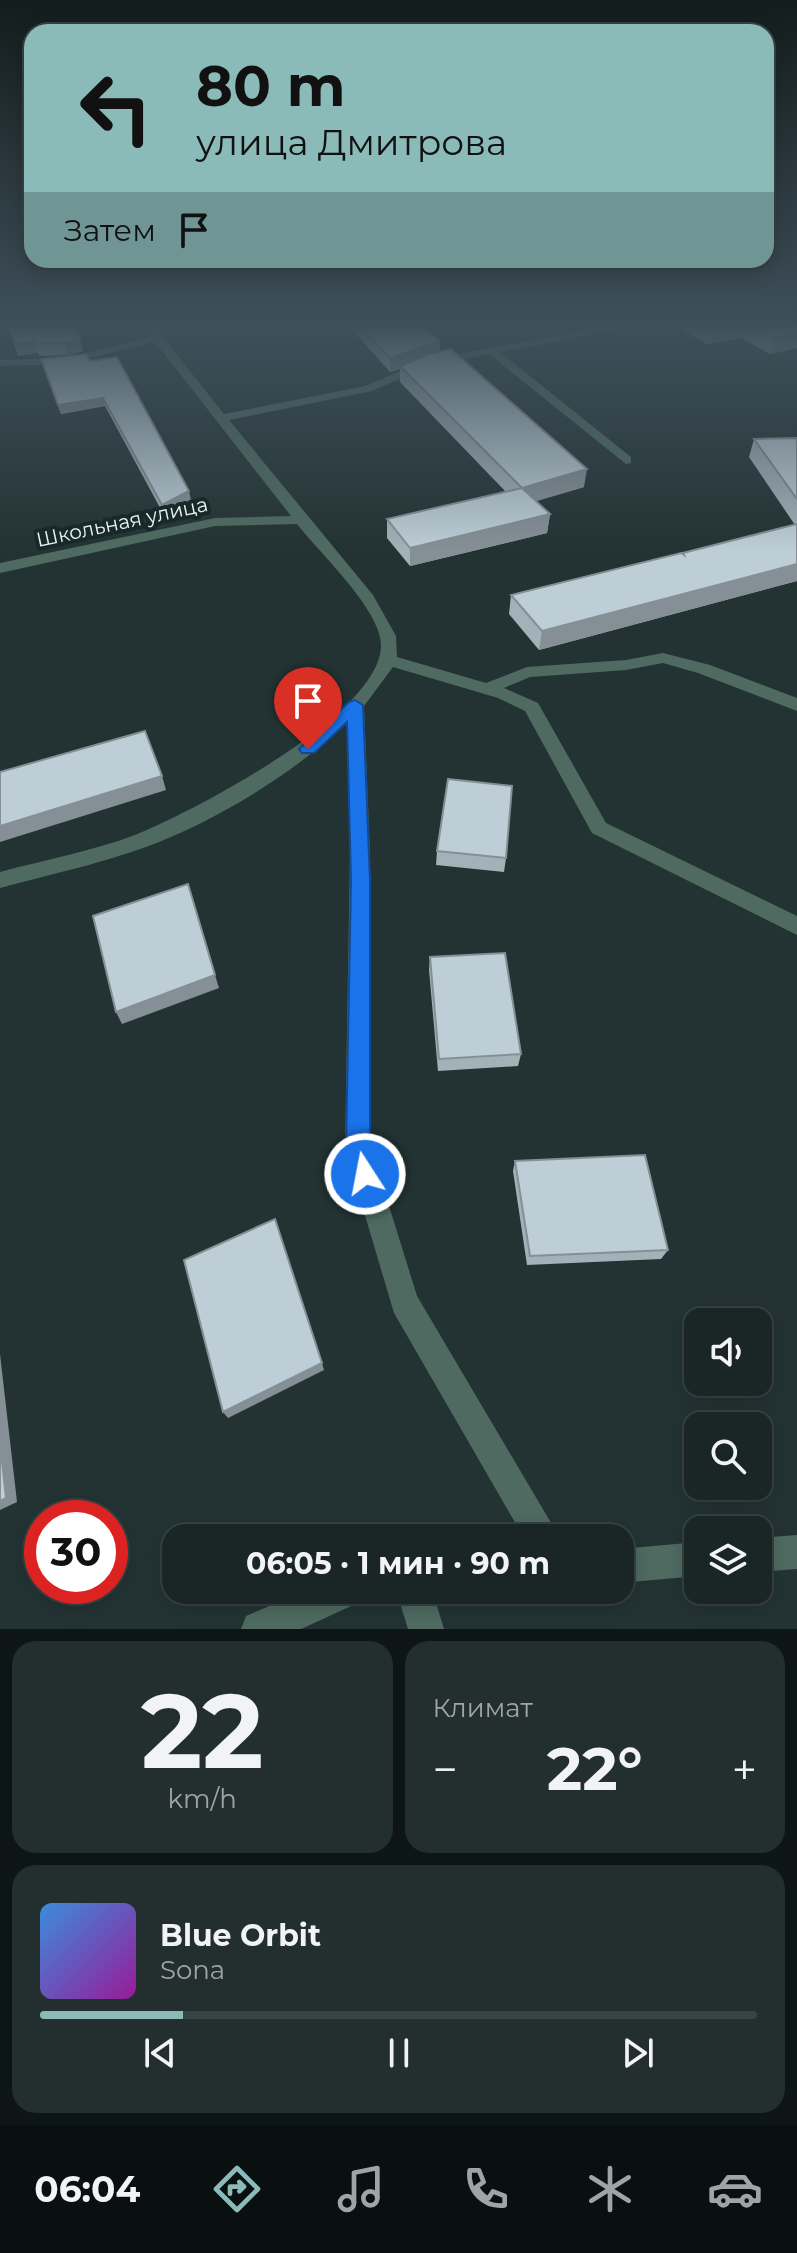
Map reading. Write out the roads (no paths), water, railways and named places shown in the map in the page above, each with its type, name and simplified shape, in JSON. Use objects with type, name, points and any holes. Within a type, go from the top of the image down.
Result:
[{"type":"street","points":[[0,880],[138,842],[208,810],[308,749],[355,705],[389,660],[388,636],[367,598],[206,399]]},
{"type":"street","points":[[221,418],[317,399]]},
{"type":"street","points":[[551,399],[626,460]]},
{"type":"street","name":"Школьная улица","points":[[0,568],[215,522],[301,520]]},
{"type":"street","points":[[487,689],[527,672],[626,665],[663,658],[704,669],[797,705]]},
{"type":"street","points":[[389,660],[487,689],[532,707],[599,828],[797,926]]},
{"type":"street","points":[[355,705],[360,852],[358,1148],[404,1303],[535,1524]]},
{"type":"street","points":[[772,1554],[797,1552]]},
{"type":"street","points":[[634,1565],[684,1560]]},
{"type":"street","points":[[259,1629],[316,1604]]},
{"type":"street","points":[[418,1604],[426,1629]]}]
